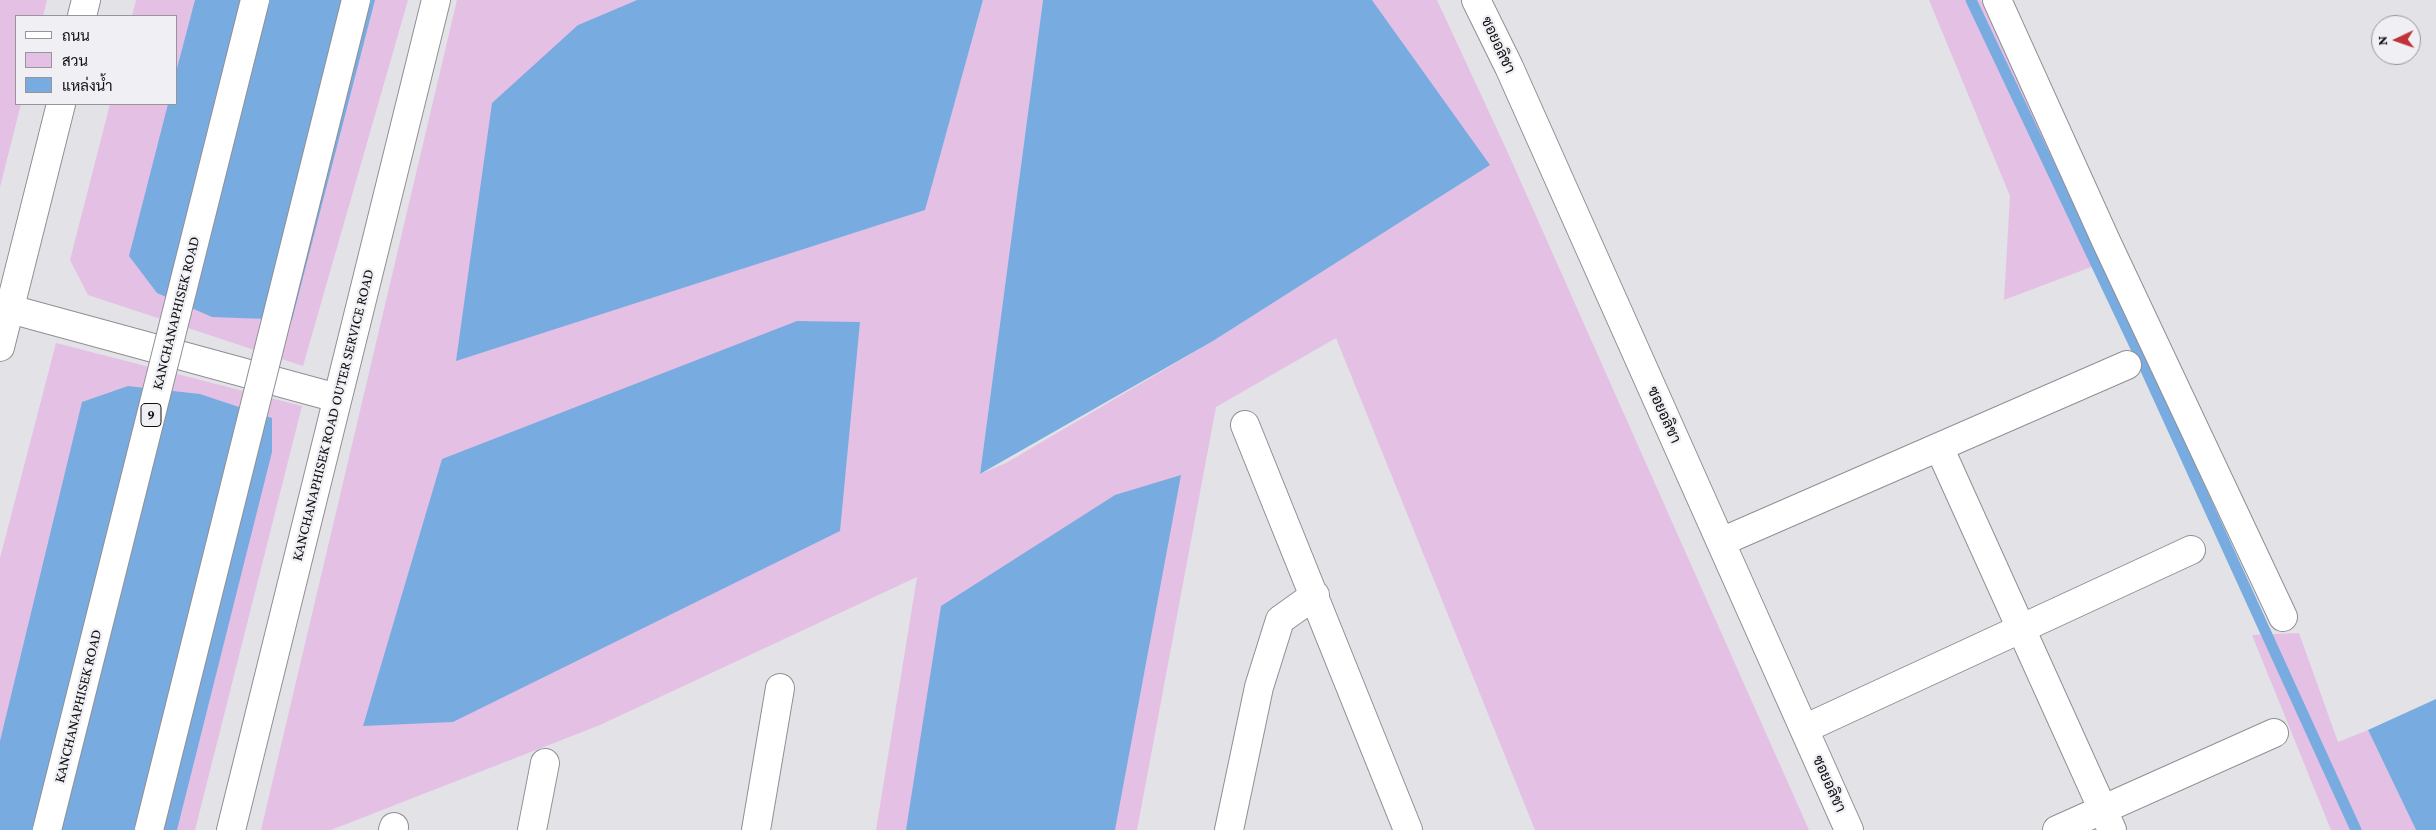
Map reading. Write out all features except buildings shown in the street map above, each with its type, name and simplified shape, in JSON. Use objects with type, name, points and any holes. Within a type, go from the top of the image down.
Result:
[{"type":"main road","points":[[82,15],[86,0]]},
{"type":"main road","name":"KANCHANAPHISEK ROAD","points":[[46,830],[254,0]]},
{"type":"main road","points":[[149,830],[356,0]]},
{"type":"main road","name":"KANCHANAPHISEK ROAD OUTER SERVICE ROAD","points":[[230,830],[436,0]]},
{"type":"main road","name":"ซอยอลิชา","points":[[1476,0],[1509,67],[1849,830]]},
{"type":"main road","points":[[1998,0],[2106,241],[2283,617]]},
{"type":"main road","points":[[1,340],[61,105]]},
{"type":"main road","points":[[10,308],[337,398]]},
{"type":"main road","points":[[1721,542],[2127,365]]},
{"type":"main road","points":[[1245,425],[1408,830]]},
{"type":"main road","points":[[1939,447],[2107,820]]},
{"type":"main road","points":[[1804,729],[2191,550]]},
{"type":"main road","points":[[1229,830],[1259,687],[1280,620],[1314,595]]},
{"type":"main road","points":[[756,830],[780,688]]},
{"type":"main road","points":[[2057,830],[2107,820],[2274,733]]},
{"type":"main road","points":[[532,830],[545,763]]},
{"type":"green space","points":[[0,0],[47,0],[43,15],[15,15],[15,105],[21,105],[0,187]]},
{"type":"green space","points":[[136,0],[408,0],[303,366],[88,295],[70,260],[110,105],[178,105],[178,15],[132,15]]},
{"type":"green space","points":[[457,0],[637,0],[578,25],[924,210],[983,0],[1043,0],[980,474],[1006,463],[1213,341],[1489,165],[1372,0],[1437,0],[1508,153],[1809,830],[1535,830],[1336,338],[1216,407],[1137,830],[876,830],[917,577],[600,725],[331,830],[261,830]]},
{"type":"green space","points":[[1929,0],[1981,0],[2102,263],[2004,300],[2010,196]]},
{"type":"green space","points":[[56,343],[302,406],[195,830],[0,830],[0,558]]},
{"type":"green space","points":[[2299,633],[2338,742],[2368,730],[2416,830],[2331,830],[2252,635]]},
{"type":"water","points":[[195,0],[375,0],[292,320],[212,317],[157,293],[129,256],[168,105],[178,105],[178,64]]},
{"type":"water","points":[[637,0],[983,0],[925,210],[456,361],[492,103],[578,25]]},
{"type":"water","points":[[1043,0],[1372,0],[1490,165],[1213,341],[980,474]]},
{"type":"water","points":[[797,321],[860,322],[840,531],[453,722],[363,726],[442,459]]},
{"type":"water","points":[[128,386],[200,394],[272,418],[272,452],[177,830],[0,830],[0,741],[82,402]]},
{"type":"water","points":[[1181,475],[1115,830],[906,830],[941,606],[1115,495]]},
{"type":"water","points":[[2436,699],[2436,830],[2416,830],[2368,730]]},
{"type":"waterway","points":[[1971,0],[2135,346],[2356,830]]}]
